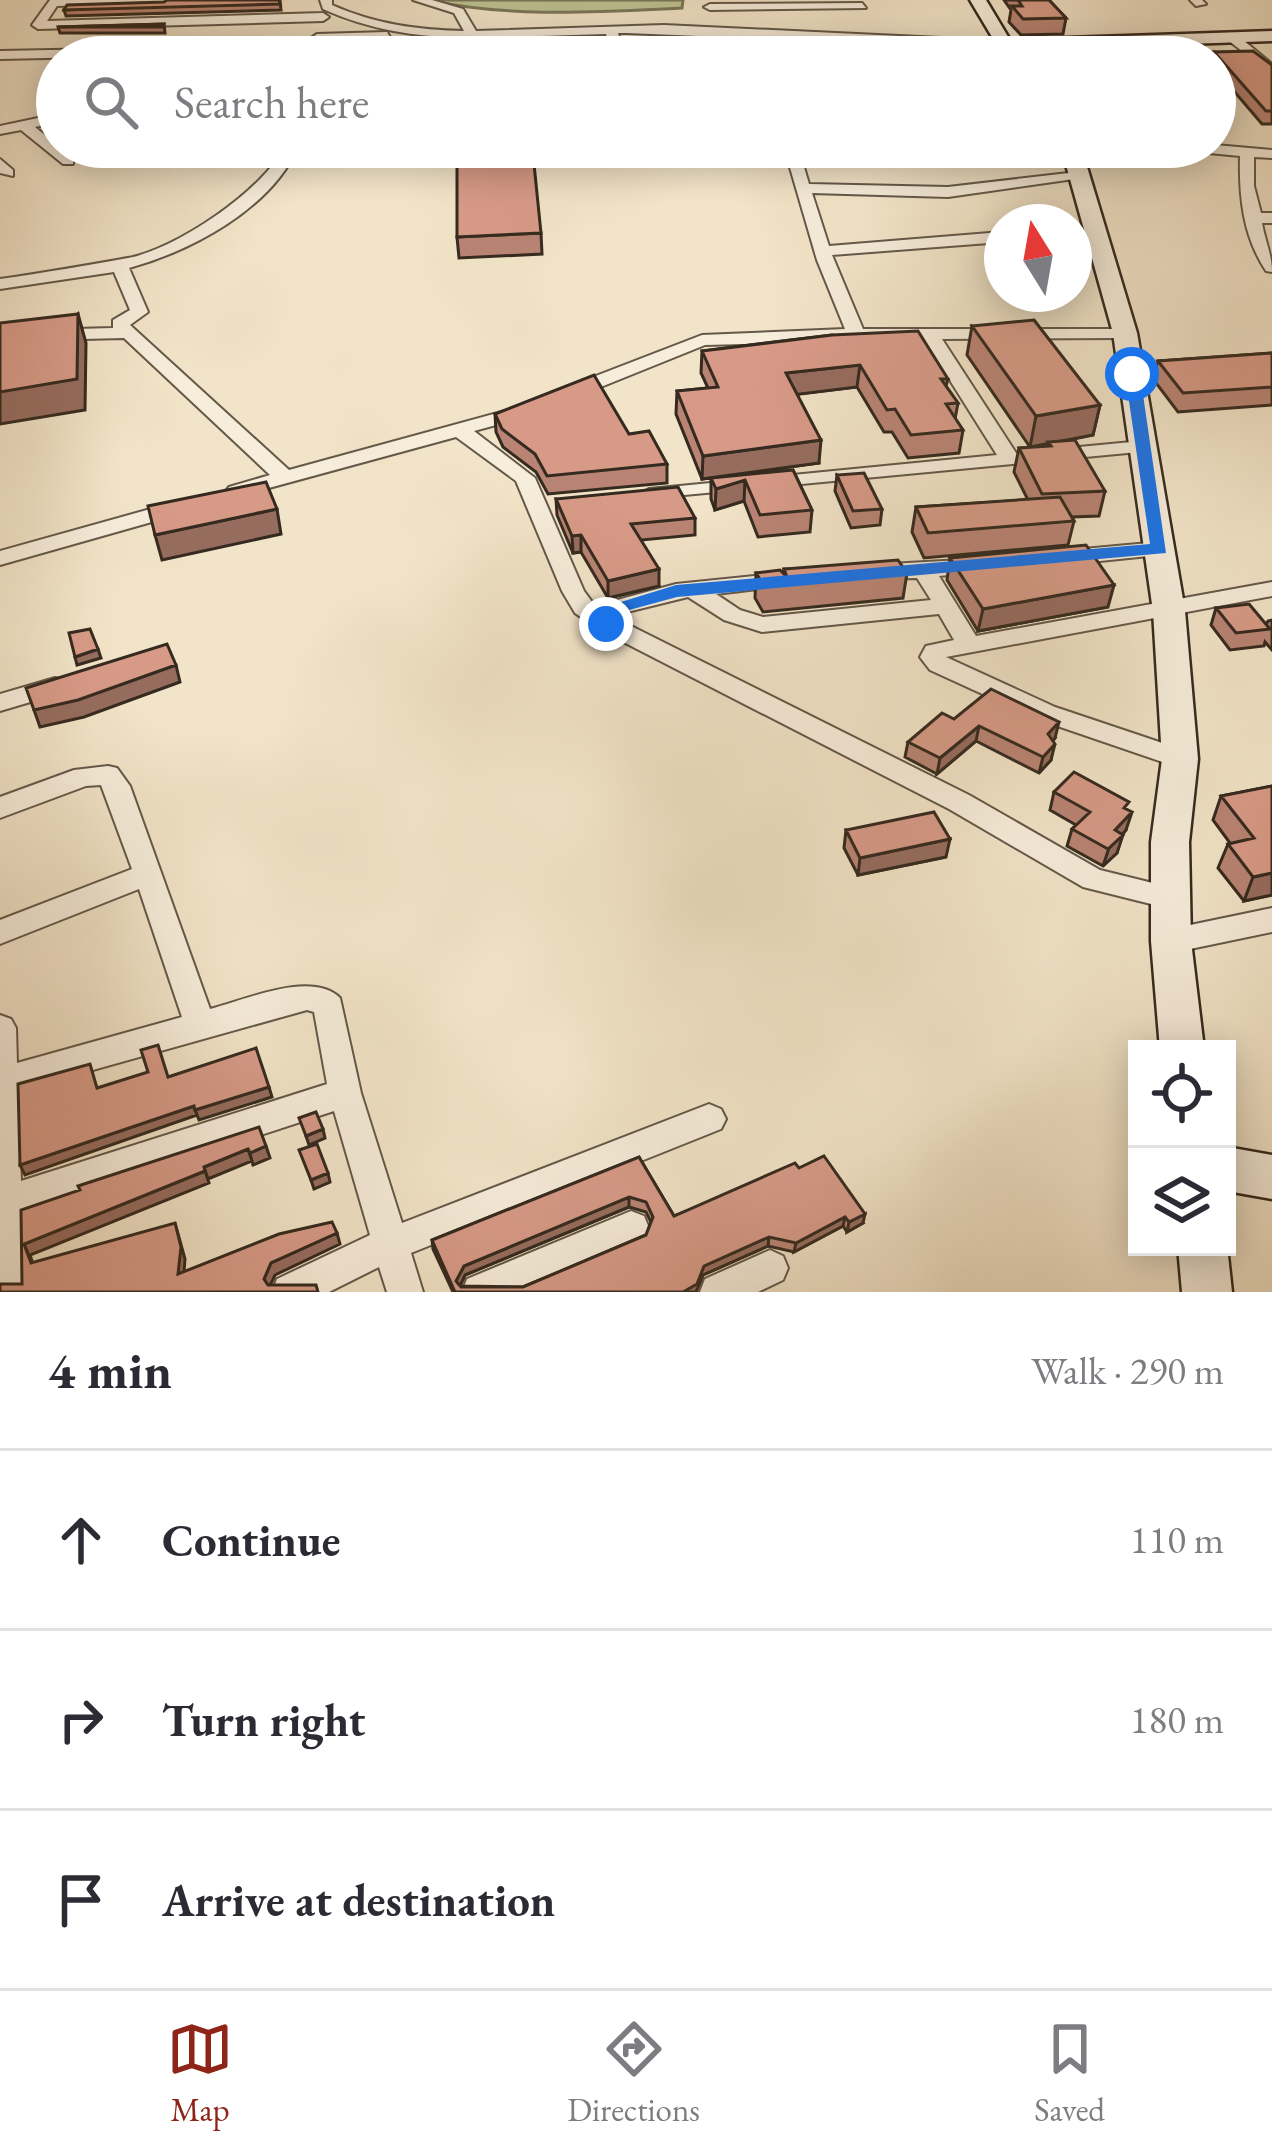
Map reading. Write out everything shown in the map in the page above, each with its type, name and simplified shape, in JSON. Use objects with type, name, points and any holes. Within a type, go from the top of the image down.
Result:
[{"type":"street","points":[[165,0],[54,2],[38,25],[210,20],[325,8],[418,32]]},
{"type":"street","points":[[210,20],[217,0]]},
{"type":"street","points":[[418,0],[459,10],[474,36]]},
{"type":"street","points":[[978,0],[1000,36]]},
{"type":"street","points":[[73,25],[89,2]]},
{"type":"street","points":[[707,3],[862,6]]},
{"type":"street","points":[[707,3],[720,26],[715,31]]},
{"type":"street","points":[[611,29],[613,36]]},
{"type":"street","points":[[388,36],[611,29],[715,31],[736,36]]},
{"type":"street","points":[[1236,38],[1272,36]]},
{"type":"street","points":[[1236,40],[1272,70]]},
{"type":"street","points":[[0,55],[36,56]]},
{"type":"street","points":[[0,130],[36,122]]},
{"type":"street","points":[[24,125],[36,135]]},
{"type":"street","points":[[1236,150],[1272,154]]},
{"type":"street","points":[[1247,153],[1247,186],[1263,218],[1257,244],[1272,267]]},
{"type":"street","points":[[0,284],[146,258],[232,211],[284,168]]},
{"type":"street","points":[[798,168],[856,334]]},
{"type":"street","points":[[805,188],[948,192],[1044,168]]},
{"type":"street","points":[[1077,168],[1082,204]]},
{"type":"street","points":[[824,251],[984,238]]},
{"type":"street","points":[[1092,244],[1125,333],[1169,611],[1180,760],[1170,842],[1171,941],[1181,1040]]},
{"type":"street","points":[[118,263],[139,312],[119,324],[285,478]]},
{"type":"street","points":[[0,336],[129,333]]},
{"type":"street","points":[[929,333],[1009,458]]},
{"type":"street","points":[[0,558],[504,420],[683,344],[743,336],[1125,333]]},
{"type":"street","points":[[460,431],[511,464],[550,505],[573,591],[592,614],[719,684],[959,802],[1093,879],[1171,898]]},
{"type":"street","points":[[628,497],[1142,447]]},
{"type":"street","points":[[1042,560],[1160,549]]},
{"type":"street","points":[[852,574],[995,565]]},
{"type":"street","points":[[924,571],[969,644]]},
{"type":"street","points":[[592,614],[692,589],[806,578]]},
{"type":"street","points":[[692,589],[732,615],[762,626],[946,606]]},
{"type":"street","points":[[1180,760],[1046,712],[932,657],[935,651],[969,644],[1272,589]]},
{"type":"street","points":[[0,703],[70,681]]},
{"type":"street","points":[[0,808],[83,777],[108,775],[117,786],[200,1025]]},
{"type":"street","points":[[0,932],[148,874]]},
{"type":"street","points":[[1171,941],[1272,920]]},
{"type":"street","points":[[2,1082],[291,1000],[320,998],[328,1007],[345,1094],[404,1292]]},
{"type":"street","points":[[0,1028],[7,1292]]},
{"type":"street","points":[[2,1203],[345,1094]]},
{"type":"street","points":[[290,1292],[388,1245],[709,1119]]},
{"type":"street","points":[[1236,1171],[1272,1177]]},
{"type":"street","points":[[480,1292],[631,1228]]},
{"type":"street","points":[[1203,1256],[1207,1292]]},
{"type":"street","points":[[718,1292],[770,1268]]},
{"type":"green space","points":[[427,0],[683,0],[682,8],[554,12]]},
{"type":"building","points":[[279,0],[280,4],[64,10],[67,5]]},
{"type":"building","points":[[1018,0],[1049,0],[1066,18],[1023,19],[1012,6],[1022,6]]},
{"type":"building","points":[[164,24],[163,27],[58,27]]},
{"type":"building","points":[[1236,51],[1253,51],[1272,65],[1272,111],[1266,111],[1236,77]]},
{"type":"building","points":[[457,168],[534,168],[541,233],[457,237]]},
{"type":"building","points":[[78,314],[77,379],[0,392],[0,323]]},
{"type":"building","points":[[1034,320],[1100,405],[1036,416],[972,326]]},
{"type":"building","points":[[918,331],[948,379],[941,379],[958,403],[946,404],[963,430],[911,435],[895,409],[887,410],[860,365],[786,373],[821,440],[703,456],[677,391],[718,387],[702,351],[832,335]]},
{"type":"building","points":[[1272,353],[1272,387],[1183,393],[1158,361]]},
{"type":"building","points":[[594,375],[629,434],[649,431],[667,464],[547,476],[535,454],[502,429],[495,414]]},
{"type":"building","points":[[1075,440],[1105,491],[1042,494],[1019,448]]},
{"type":"building","points":[[793,470],[812,510],[760,515],[745,480],[716,489],[711,478]]},
{"type":"building","points":[[864,473],[882,509],[853,511],[837,475]]},
{"type":"building","points":[[266,482],[277,509],[155,535],[148,506]]},
{"type":"building","points":[[678,487],[695,518],[631,524],[659,569],[608,581],[581,535],[572,536],[556,499]]},
{"type":"building","points":[[1060,497],[1074,521],[928,533],[916,507]]},
{"type":"building","points":[[1086,545],[1114,585],[983,609],[950,558]]},
{"type":"building","points":[[898,560],[907,573],[765,587],[756,573],[780,570],[787,577],[784,569]]},
{"type":"building","points":[[1249,604],[1270,629],[1236,633],[1216,608]]},
{"type":"building","points":[[90,629],[98,649],[75,657],[69,633]]},
{"type":"building","points":[[167,644],[176,665],[78,700],[34,710],[26,688]]},
{"type":"building","points":[[991,689],[1059,722],[1048,734],[1055,744],[1043,757],[979,726],[940,758],[908,742],[942,713],[954,719]]},
{"type":"building","points":[[1074,772],[1129,802],[1124,808],[1132,812],[1115,830],[1123,835],[1108,849],[1072,829],[1090,812],[1054,792]]},
{"type":"building","points":[[1272,786],[1272,873],[1253,877],[1228,844],[1254,838],[1221,796]]},
{"type":"building","points":[[934,812],[950,839],[860,858],[846,830]]},
{"type":"building","points":[[158,1045],[168,1077],[256,1048],[269,1087],[195,1110],[194,1106],[20,1165],[18,1084],[90,1064],[97,1088],[148,1072],[141,1050]]},
{"type":"building","points":[[316,1112],[323,1129],[306,1136],[299,1118]]},
{"type":"building","points":[[259,1127],[266,1146],[250,1153],[248,1149],[24,1244],[31,1263],[175,1223],[181,1247],[178,1274],[279,1234],[332,1222],[337,1233],[271,1263],[264,1279],[268,1285],[316,1285],[318,1292],[0,1292],[0,1284],[22,1284],[21,1210],[80,1190],[78,1186]]},
{"type":"building","points":[[317,1144],[328,1173],[311,1180],[299,1150]]},
{"type":"building","points":[[824,1156],[865,1214],[849,1222],[845,1217],[796,1243],[769,1237],[704,1266],[697,1284],[683,1292],[455,1292],[432,1240],[639,1157],[674,1216],[795,1163],[799,1168]],"holes":[[[629,1197],[646,1202],[653,1217],[646,1235],[523,1287],[461,1287],[456,1281],[464,1266]]]},
{"type":"route","points":[[606,624],[592,614],[676,591],[1160,549],[1132,374]]}]
